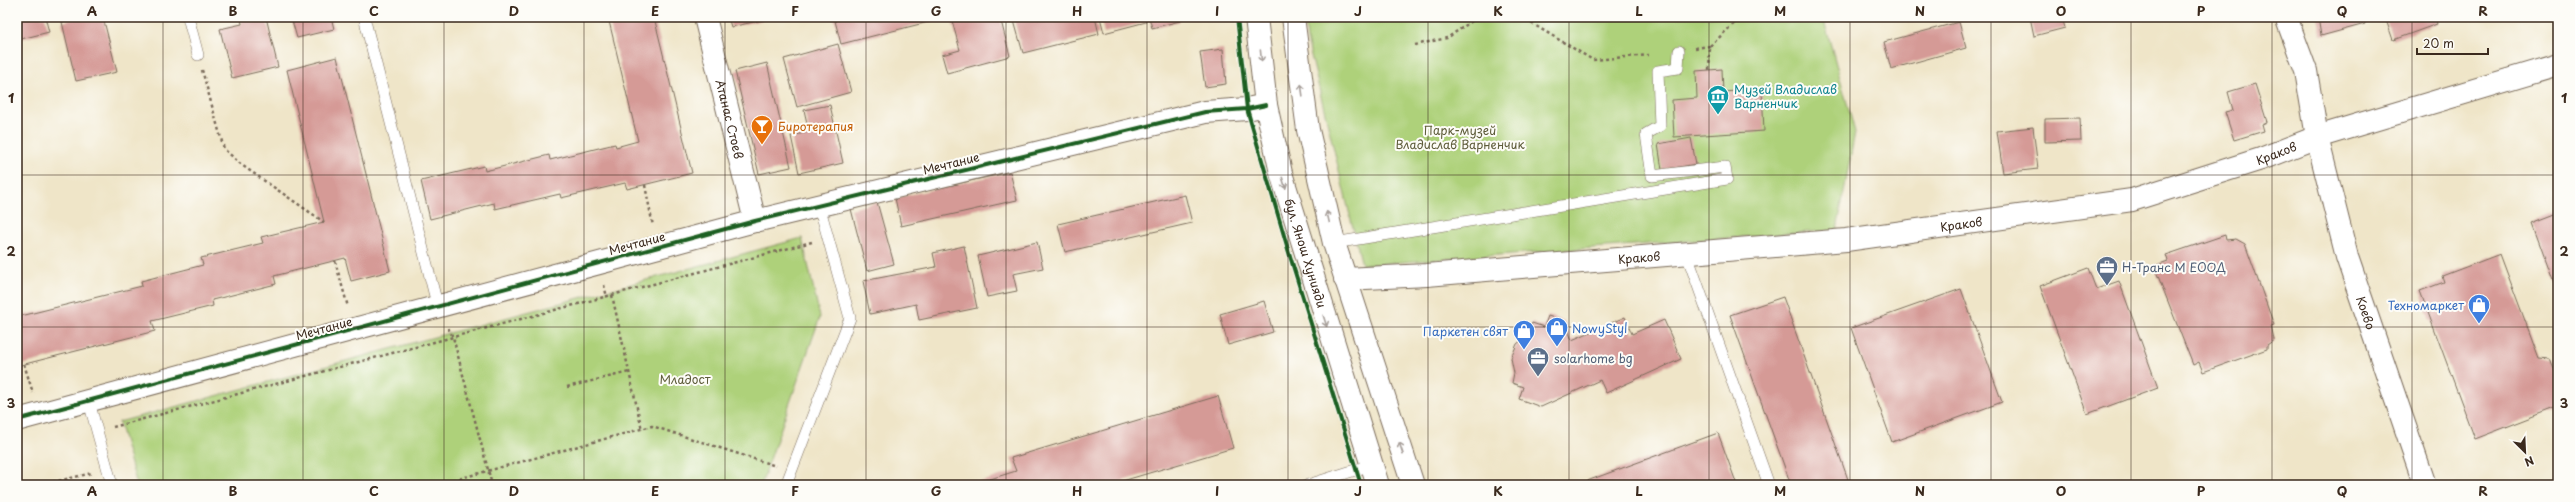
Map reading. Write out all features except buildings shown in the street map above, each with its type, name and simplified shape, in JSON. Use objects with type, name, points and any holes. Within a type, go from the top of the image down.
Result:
[{"type":"street","name":"Атанас Стоев","points":[[705,17],[755,221]]},
{"type":"street","name":"бул. Янош Хунияди","points":[[1256,17],[1266,105],[1280,173],[1375,475]]},
{"type":"street","points":[[1293,17],[1308,130],[1334,243],[1414,485]]},
{"type":"street","name":"Коево","points":[[2286,17],[2306,71],[2317,137],[2347,257],[2425,485]]},
{"type":"street","name":"Краков","points":[[1345,279],[1427,275],[1686,252],[1846,240],[2132,200],[2261,159],[2317,137],[2558,65]]},
{"type":"street","name":"Мечтание","points":[[17,420],[438,308],[755,221],[1205,112],[1247,109],[1266,105]]},
{"type":"lane","points":[[188,17],[198,55]]},
{"type":"lane","points":[[364,17],[438,308]]},
{"type":"lane","points":[[1334,243],[1726,179],[1725,167],[1652,176],[1646,134],[1660,126],[1658,71],[1678,68],[1679,51]]},
{"type":"lane","points":[[786,485],[850,318],[819,205]]},
{"type":"lane","points":[[1686,252],[1769,485]]},
{"type":"lane","points":[[89,402],[112,485]]},
{"type":"lane","points":[[1308,485],[1375,475]]},
{"type":"path","points":[[1415,45],[1447,38],[1478,17]]},
{"type":"path","points":[[1522,17],[1593,60],[1679,51],[1710,46],[1741,17]]},
{"type":"path","points":[[1709,70],[1710,46]]},
{"type":"path","points":[[198,55],[224,149],[243,166],[324,222]]},
{"type":"path","points":[[645,185],[658,248]]},
{"type":"path","points":[[97,431],[828,238]]},
{"type":"path","points":[[335,261],[354,330]]},
{"type":"path","points":[[612,295],[642,430]]},
{"type":"path","points":[[438,308],[453,337],[492,485]]},
{"type":"path","points":[[24,364],[39,415]]},
{"type":"path","points":[[567,387],[629,372]]},
{"type":"path","points":[[436,485],[642,430],[652,426],[792,471]]},
{"type":"path","points":[[41,485],[108,469]]},
{"type":"green space","name":"Парк-музей Владислав Варненчик","points":[[1305,17],[1823,17],[1855,132],[1837,230],[1362,265],[1307,39]]},
{"type":"green space","name":"Младост","points":[[802,238],[820,317],[761,485],[137,485],[119,422]]},
{"type":"cycle path","points":[[1237,17],[1247,109],[1290,256],[1361,485]]},
{"type":"cycle path","points":[[17,420],[755,221],[1205,112],[1247,109],[1266,105]]},
{"type":"place","name":"Музей Владислав Варненчик","points":[[1718,116]]},
{"type":"place","name":"Биротерапия","points":[[762,146]]},
{"type":"place","name":"Н-Транс М ЕООД","points":[[2107,286]]},
{"type":"place","name":"Техномаркет","points":[[2479,324]]},
{"type":"place","name":"NowyStyl","points":[[1557,348]]},
{"type":"place","name":"Паркетен свят","points":[[1524,350]]},
{"type":"place","name":"solarhome bg","points":[[1538,378]]}]
